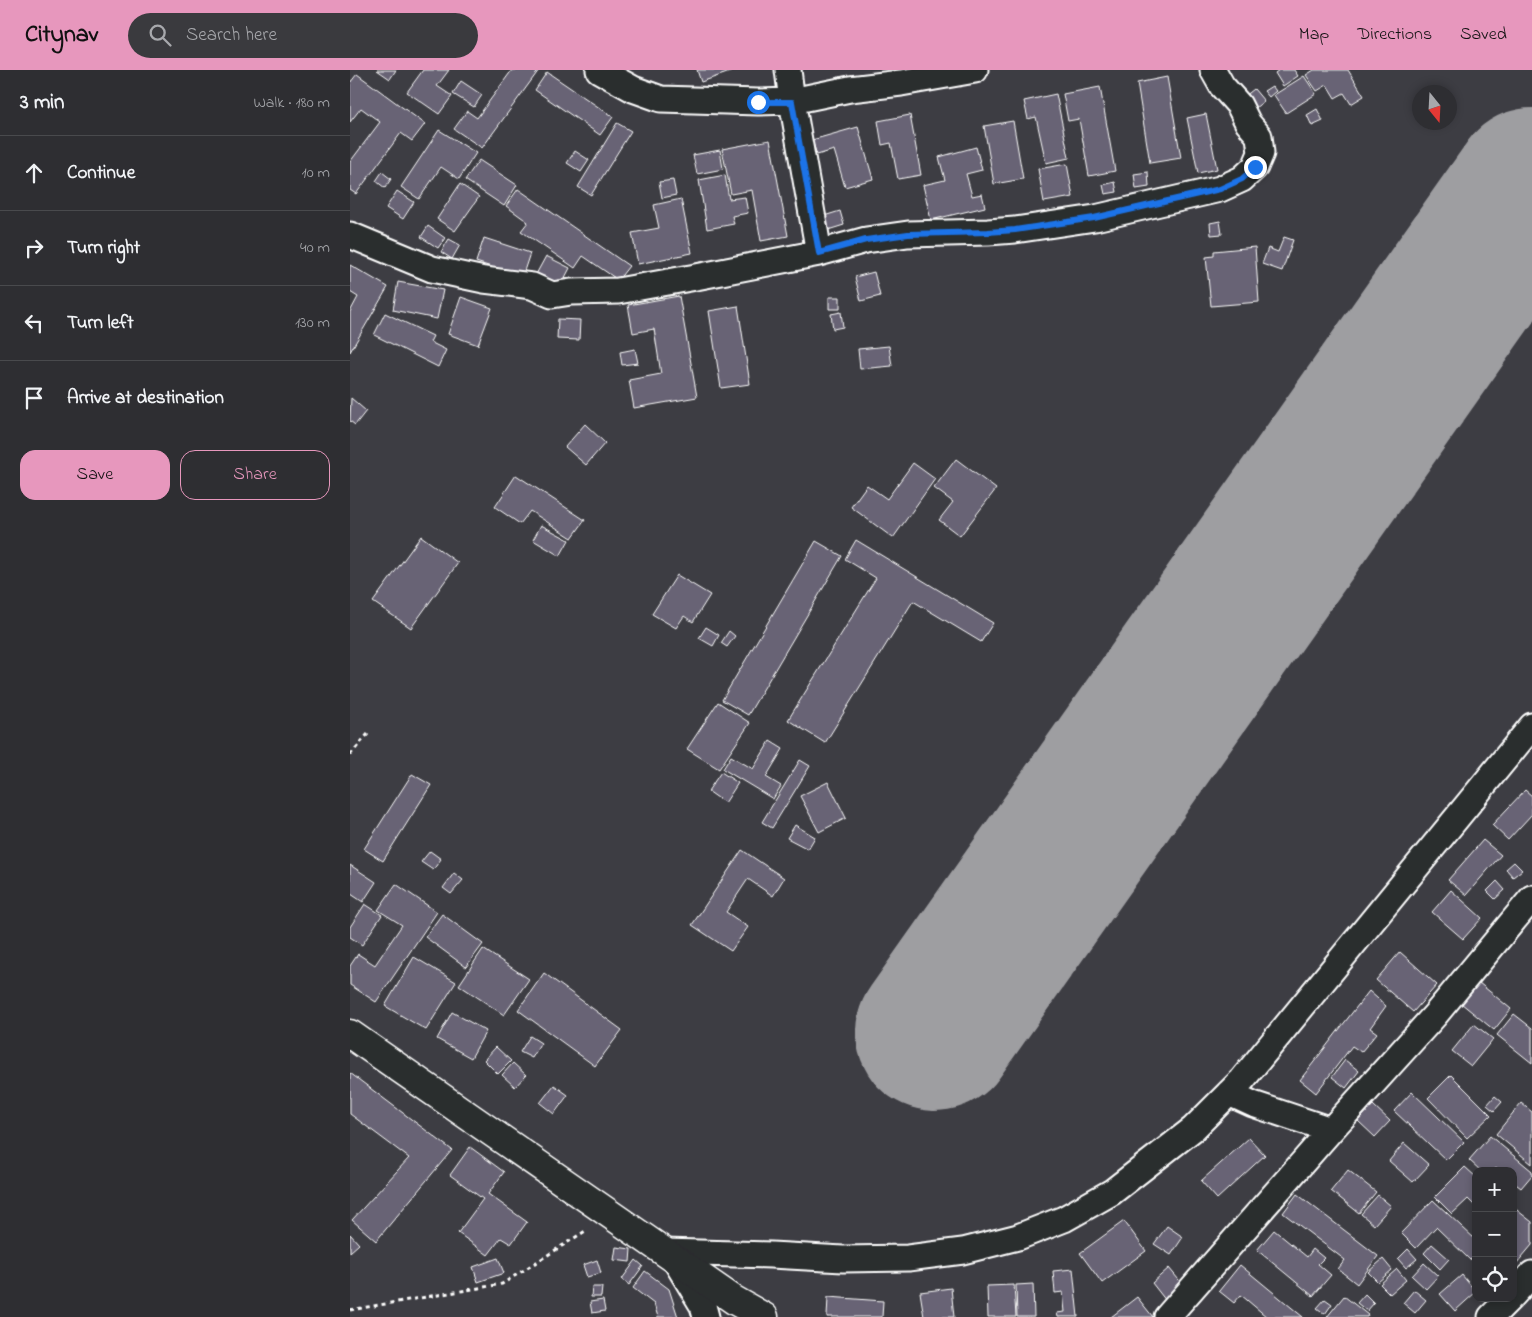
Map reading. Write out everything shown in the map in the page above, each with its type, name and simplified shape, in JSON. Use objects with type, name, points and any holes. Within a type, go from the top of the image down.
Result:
[{"type":"main road","points":[[350,1034],[734,1300],[764,1317]]},
{"type":"street","points":[[599,70],[633,89],[661,99],[758,102],[792,102],[850,89],[901,83],[975,70]]},
{"type":"street","points":[[788,70],[819,253]]},
{"type":"street","points":[[350,235],[432,269],[484,280],[532,286],[552,295],[571,292],[618,292],[819,253],[866,240],[908,234],[988,232],[1053,225],[1103,216],[1220,189],[1242,179],[1255,167],[1261,153],[1259,136],[1248,123],[1239,105],[1222,86],[1213,70]]},
{"type":"street","points":[[669,1255],[770,1254],[843,1259],[908,1258],[963,1251],[1018,1237],[1064,1219],[1112,1192],[1193,1129],[1242,1080],[1532,726]]},
{"type":"street","points":[[1167,1317],[1528,910]]},
{"type":"street","points":[[1229,1093],[1253,1104],[1331,1130]]},
{"type":"street","points":[[669,1255],[703,1306],[706,1317]]},
{"type":"street","points":[[1491,1317],[1522,1287]]},
{"type":"path","points":[[350,755],[368,734]]},
{"type":"path","points":[[350,1310],[502,1284],[611,1215]]},
{"type":"building","points":[[377,70],[396,70],[390,79]]},
{"type":"building","points":[[423,70],[449,70],[437,86],[452,96],[439,114],[407,92]]},
{"type":"building","points":[[512,70],[539,70],[482,148],[454,129],[467,111],[477,118]]},
{"type":"building","points":[[697,70],[733,70],[733,71],[701,82]]},
{"type":"building","points":[[1279,70],[1294,70],[1298,76],[1283,86],[1275,73]]},
{"type":"building","points":[[1314,70],[1348,70],[1364,96],[1351,104],[1344,93],[1335,98],[1327,85],[1317,91],[1306,75]]},
{"type":"building","points":[[547,72],[613,117],[600,135],[535,90]]},
{"type":"building","points":[[357,74],[425,124],[412,141],[401,133],[356,194],[350,190],[350,162],[380,122],[361,108],[350,122],[350,83]]},
{"type":"building","points":[[1304,76],[1316,94],[1286,113],[1274,95]]},
{"type":"building","points":[[1167,77],[1181,158],[1150,163],[1137,83]]},
{"type":"building","points":[[461,81],[482,95],[474,107],[453,94]]},
{"type":"building","points":[[1272,86],[1276,91],[1269,97],[1264,91]]},
{"type":"building","points":[[1100,87],[1115,171],[1089,176],[1079,119],[1068,121],[1063,94]]},
{"type":"building","points":[[1254,89],[1264,101],[1254,109],[1244,97]]},
{"type":"building","points":[[1056,94],[1069,158],[1046,163],[1036,117],[1028,119],[1024,101]]},
{"type":"building","points":[[1317,109],[1323,121],[1312,126],[1307,115]]},
{"type":"building","points":[[1206,114],[1217,169],[1198,173],[1187,118]]},
{"type":"building","points":[[910,115],[921,175],[898,179],[891,143],[882,145],[878,121]]},
{"type":"building","points":[[1013,121],[1023,179],[994,184],[984,126]]},
{"type":"building","points":[[617,123],[631,131],[591,195],[578,187]]},
{"type":"building","points":[[858,127],[873,179],[845,187],[834,150],[817,155],[812,140]]},
{"type":"building","points":[[439,130],[476,153],[459,179],[441,167],[419,199],[401,187]]},
{"type":"building","points":[[770,140],[788,236],[761,241],[752,190],[731,194],[722,149]]},
{"type":"building","points":[[976,147],[982,170],[966,174],[972,196],[982,194],[985,207],[931,220],[923,185],[945,180],[939,157]]},
{"type":"building","points":[[720,150],[723,169],[697,174],[693,155]]},
{"type":"building","points":[[575,151],[589,160],[581,172],[567,163]]},
{"type":"building","points":[[479,160],[517,185],[504,206],[465,180]]},
{"type":"building","points":[[1067,164],[1073,197],[1044,202],[1038,169]]},
{"type":"building","points":[[382,172],[391,179],[385,188],[376,181]]},
{"type":"building","points":[[1148,172],[1149,187],[1136,189],[1134,174]]},
{"type":"building","points":[[725,175],[729,199],[745,197],[748,213],[732,216],[734,224],[707,229],[699,180]]},
{"type":"building","points":[[673,180],[676,195],[662,198],[659,182]]},
{"type":"building","points":[[1115,182],[1117,192],[1105,194],[1103,185]]},
{"type":"building","points":[[460,184],[479,197],[455,231],[437,219]]},
{"type":"building","points":[[518,189],[629,266],[618,280],[583,256],[575,268],[521,231],[528,222],[506,206]]},
{"type":"building","points":[[397,191],[414,202],[403,219],[386,208]]},
{"type":"building","points":[[681,199],[692,253],[638,264],[632,233],[659,228],[654,205]]},
{"type":"building","points":[[840,211],[844,225],[828,230],[824,216]]},
{"type":"building","points":[[1220,221],[1222,234],[1211,235],[1210,223]]},
{"type":"building","points":[[428,226],[445,238],[438,248],[421,237]]},
{"type":"building","points":[[1284,237],[1293,240],[1282,271],[1262,264],[1268,248],[1278,252]]},
{"type":"building","points":[[484,238],[530,253],[522,277],[476,262]]},
{"type":"building","points":[[449,239],[460,245],[452,259],[441,252]]},
{"type":"building","points":[[1255,247],[1259,302],[1211,306],[1206,257],[1214,256],[1214,251]]},
{"type":"building","points":[[546,256],[570,268],[558,291],[534,278]]},
{"type":"building","points":[[350,265],[388,287],[350,352],[350,312],[358,297],[350,292]]},
{"type":"building","points":[[874,272],[880,296],[861,301],[855,277]]},
{"type":"building","points":[[398,282],[443,290],[437,319],[393,310]]},
{"type":"building","points":[[679,296],[697,397],[634,408],[629,380],[661,374],[654,329],[633,333],[628,305]]},
{"type":"building","points":[[461,297],[492,308],[478,345],[448,334]]},
{"type":"building","points":[[829,297],[840,297],[840,309],[829,309]]},
{"type":"building","points":[[738,306],[750,384],[721,388],[709,311]]},
{"type":"building","points":[[841,312],[843,327],[833,329],[831,314]]},
{"type":"building","points":[[385,313],[433,336],[430,342],[446,350],[438,367],[374,335]]},
{"type":"building","points":[[558,319],[580,320],[579,340],[557,339]]},
{"type":"building","points":[[889,346],[892,366],[860,369],[858,349]]},
{"type":"building","points":[[635,349],[638,363],[622,365],[620,352]]},
{"type":"building","points":[[351,398],[366,411],[355,425],[350,421]]},
{"type":"building","points":[[585,424],[605,443],[586,465],[565,447]]},
{"type":"building","points":[[956,459],[996,489],[960,536],[939,520],[953,502],[934,488]]},
{"type":"building","points":[[913,463],[935,479],[893,538],[851,507],[867,485],[887,499]]},
{"type":"building","points":[[516,475],[585,520],[572,538],[530,511],[520,524],[495,507]]},
{"type":"building","points":[[541,525],[569,540],[560,556],[533,540]]},
{"type":"building","points":[[421,536],[458,563],[411,628],[373,602]]},
{"type":"building","points":[[856,540],[993,623],[981,642],[913,601],[825,743],[788,720],[876,578],[845,559]]},
{"type":"building","points":[[816,541],[842,556],[748,715],[722,700]]},
{"type":"building","points":[[677,575],[710,595],[693,622],[684,616],[676,628],[652,614]]},
{"type":"building","points":[[706,627],[719,635],[713,646],[699,638]]},
{"type":"building","points":[[729,631],[735,636],[727,647],[721,643]]},
{"type":"building","points":[[718,702],[750,723],[719,769],[687,749]]},
{"type":"building","points":[[770,741],[783,749],[766,777],[781,786],[773,799],[723,769],[731,756],[753,769]]},
{"type":"building","points":[[800,760],[810,766],[772,828],[762,822]]},
{"type":"building","points":[[721,772],[738,783],[725,803],[708,791]]},
{"type":"building","points":[[412,774],[431,785],[383,861],[364,849]]},
{"type":"building","points":[[828,782],[846,818],[819,832],[800,796]]},
{"type":"building","points":[[1525,790],[1532,796],[1532,814],[1508,840],[1492,825]]},
{"type":"building","points":[[795,825],[815,837],[808,849],[787,838]]},
{"type":"building","points":[[1483,840],[1501,855],[1466,895],[1448,880]]},
{"type":"building","points":[[742,850],[784,878],[773,896],[748,879],[726,912],[748,927],[731,951],[692,925]]},
{"type":"building","points":[[430,851],[441,859],[433,870],[421,862]]},
{"type":"building","points":[[1514,862],[1522,870],[1513,877],[1506,869]]},
{"type":"building","points":[[350,865],[376,882],[363,902],[351,894],[350,896]]},
{"type":"building","points":[[454,873],[463,880],[451,894],[443,888]]},
{"type":"building","points":[[1497,881],[1505,890],[1495,899],[1487,891]]},
{"type":"building","points":[[396,884],[437,912],[376,1002],[350,985],[350,966],[358,954],[375,965],[402,925],[378,910]]},
{"type":"building","points":[[1451,890],[1482,918],[1463,939],[1432,912]]},
{"type":"building","points":[[365,904],[382,915],[362,945],[350,937],[350,927]]},
{"type":"building","points":[[442,914],[483,944],[466,967],[425,937]]},
{"type":"building","points":[[483,949],[529,979],[504,1015],[459,985]]},
{"type":"building","points":[[1400,952],[1437,985],[1413,1012],[1376,980]]},
{"type":"building","points":[[414,957],[456,982],[426,1030],[385,1006]]},
{"type":"building","points":[[544,973],[622,1030],[595,1066],[518,1010]]},
{"type":"building","points":[[1473,978],[1511,1009],[1494,1030],[1456,999]]},
{"type":"building","points":[[1369,991],[1386,1006],[1370,1028],[1377,1033],[1361,1052],[1352,1046],[1316,1093],[1300,1080]]},
{"type":"building","points":[[452,1012],[486,1031],[471,1058],[437,1039]]},
{"type":"building","points":[[1514,1014],[1532,1028],[1532,1063],[1497,1035]]},
{"type":"building","points":[[1474,1024],[1493,1039],[1471,1066],[1452,1051]]},
{"type":"building","points":[[530,1036],[541,1043],[532,1058],[520,1052]]},
{"type":"building","points":[[496,1047],[511,1061],[498,1074],[484,1060]]},
{"type":"building","points":[[1345,1060],[1359,1071],[1346,1088],[1332,1077]]},
{"type":"building","points":[[513,1063],[526,1075],[515,1087],[502,1075]]},
{"type":"building","points":[[350,1073],[452,1150],[376,1241],[352,1220],[409,1158],[350,1114]]},
{"type":"building","points":[[1451,1075],[1491,1115],[1467,1138],[1428,1098]]},
{"type":"building","points":[[554,1085],[568,1095],[554,1114],[540,1103]]},
{"type":"building","points":[[1412,1092],[1464,1142],[1446,1160],[1394,1111]]},
{"type":"building","points":[[1495,1096],[1502,1102],[1494,1111],[1487,1105]]},
{"type":"building","points":[[1521,1103],[1532,1112],[1532,1164],[1496,1134]]},
{"type":"building","points":[[1373,1105],[1390,1121],[1375,1137],[1358,1121]]},
{"type":"building","points":[[1490,1136],[1532,1171],[1532,1175],[1521,1188],[1517,1185],[1517,1167],[1477,1167],[1469,1160]]},
{"type":"building","points":[[1249,1138],[1265,1155],[1217,1199],[1201,1181]]},
{"type":"building","points":[[1404,1143],[1429,1165],[1413,1182],[1389,1161]]},
{"type":"building","points":[[470,1147],[504,1172],[488,1194],[527,1222],[511,1244],[501,1238],[488,1255],[458,1233],[483,1199],[450,1175]]},
{"type":"building","points":[[1465,1167],[1472,1173],[1472,1203],[1468,1199],[1452,1214],[1435,1197]]},
{"type":"building","points":[[1348,1170],[1376,1192],[1359,1213],[1331,1191]]},
{"type":"building","points":[[1297,1194],[1378,1256],[1357,1284],[1338,1269],[1345,1260],[1283,1213]]},
{"type":"building","points":[[1378,1195],[1391,1206],[1374,1225],[1361,1214]]},
{"type":"building","points":[[1433,1200],[1472,1236],[1472,1258],[1470,1260],[1436,1227],[1416,1248],[1401,1233]]},
{"type":"building","points":[[1517,1210],[1532,1222],[1532,1245],[1517,1263]]},
{"type":"building","points":[[1124,1221],[1146,1251],[1102,1283],[1080,1253]]},
{"type":"building","points":[[1167,1226],[1183,1237],[1171,1255],[1154,1244]]},
{"type":"building","points":[[1274,1230],[1307,1257],[1313,1249],[1324,1258],[1318,1264],[1331,1275],[1313,1296],[1257,1250]]},
{"type":"building","points":[[350,1234],[359,1244],[350,1252]]},
{"type":"building","points":[[1432,1244],[1449,1259],[1440,1269],[1424,1253]]},
{"type":"building","points":[[616,1247],[631,1249],[630,1262],[614,1260]]},
{"type":"building","points":[[1408,1249],[1417,1259],[1406,1268],[1398,1259]]},
{"type":"building","points":[[498,1258],[504,1273],[478,1282],[473,1267]]},
{"type":"building","points":[[1383,1259],[1392,1270],[1378,1282],[1368,1272]]},
{"type":"building","points":[[597,1260],[601,1273],[587,1277],[583,1265]]},
{"type":"building","points":[[636,1260],[643,1266],[629,1285],[622,1279]]},
{"type":"building","points":[[1424,1263],[1438,1276],[1426,1289],[1412,1276]]},
{"type":"building","points":[[1240,1265],[1303,1317],[1267,1317],[1241,1295],[1234,1303],[1219,1291]]},
{"type":"building","points":[[1169,1268],[1188,1291],[1170,1306],[1152,1283]]},
{"type":"building","points":[[1073,1269],[1078,1317],[1058,1317],[1057,1313],[1065,1312],[1063,1292],[1055,1293],[1053,1271]]},
{"type":"building","points":[[1397,1269],[1406,1280],[1390,1294],[1380,1284]]},
{"type":"building","points":[[645,1271],[669,1289],[678,1317],[658,1317],[654,1304],[633,1288]]},
{"type":"building","points":[[1462,1275],[1472,1287],[1472,1296],[1455,1311],[1440,1294]]},
{"type":"building","points":[[1033,1284],[1034,1317],[1017,1317],[1016,1285]]},
{"type":"building","points":[[1014,1285],[1016,1317],[988,1317],[987,1286]]},
{"type":"building","points":[[592,1287],[602,1287],[601,1297],[591,1297]]},
{"type":"building","points":[[951,1288],[954,1317],[924,1317],[920,1292]]},
{"type":"building","points":[[1414,1290],[1426,1300],[1415,1313],[1403,1303]]},
{"type":"building","points":[[1365,1294],[1374,1303],[1367,1311],[1357,1303]]},
{"type":"building","points":[[1344,1296],[1368,1315],[1367,1317],[1327,1317]]},
{"type":"building","points":[[828,1297],[883,1301],[882,1317],[827,1317]]},
{"type":"building","points":[[1137,1297],[1153,1317],[1111,1317]]},
{"type":"building","points":[[1325,1299],[1332,1304],[1325,1314],[1317,1308]]},
{"type":"building","points":[[603,1300],[605,1311],[592,1313],[590,1302]]},
{"type":"runway","points":[[935,1032],[1532,187]]},
{"type":"route","points":[[758,102],[792,102],[819,253],[866,240],[908,234],[1015,230],[1094,218],[1220,189],[1242,179],[1255,167]]}]
